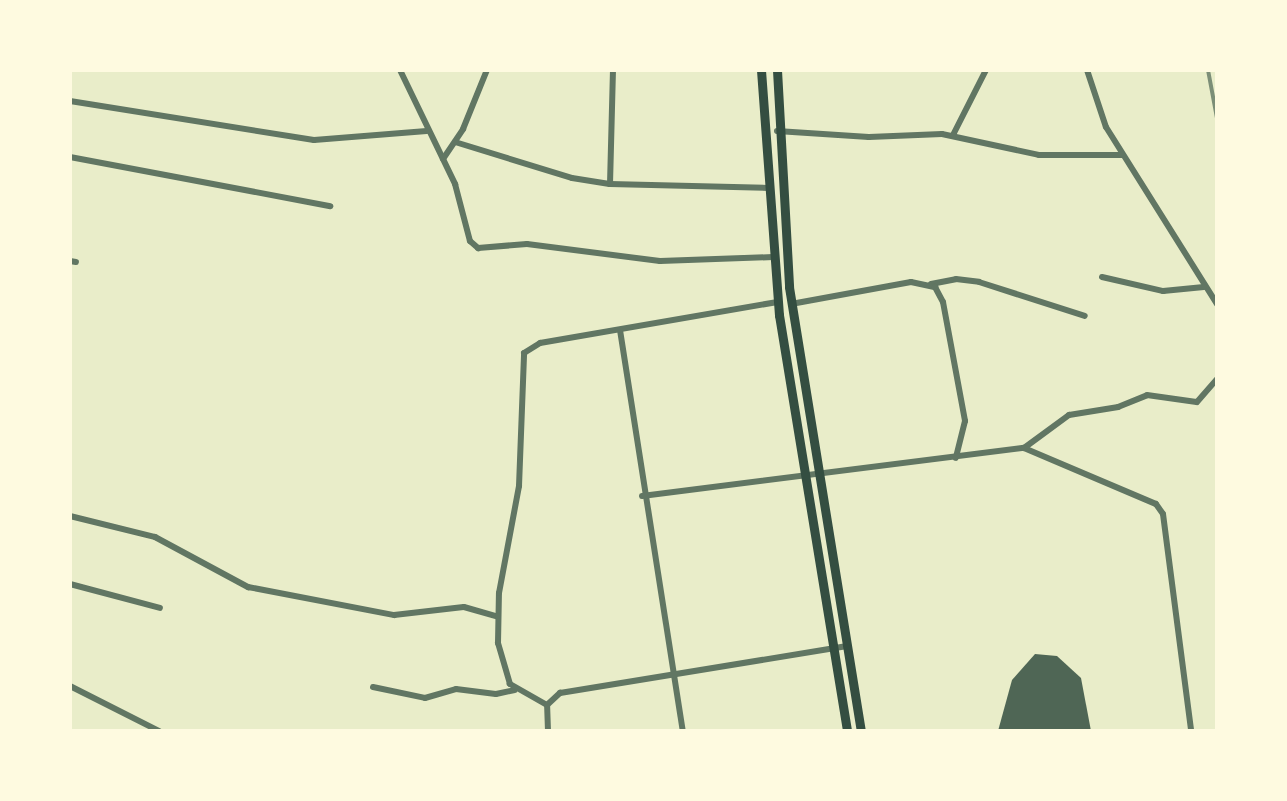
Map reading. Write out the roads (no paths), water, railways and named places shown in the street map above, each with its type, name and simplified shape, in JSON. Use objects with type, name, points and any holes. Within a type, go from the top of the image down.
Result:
[{"type":"main road","points":[[761,70],[777,302],[847,731]]},
{"type":"main road","points":[[777,70],[777,131],[791,304],[861,731]]},
{"type":"street","points":[[400,70],[443,159],[470,241],[478,248],[527,244],[660,261],[773,257]]},
{"type":"street","points":[[443,159],[455,142],[487,70]]},
{"type":"street","points":[[610,184],[613,70]]},
{"type":"street","points":[[953,135],[986,70]]},
{"type":"street","points":[[1087,70],[1093,98],[1122,155],[1217,304]]},
{"type":"street","points":[[70,101],[314,140],[427,131]]},
{"type":"street","points":[[777,131],[953,135],[1039,155],[1122,155]]},
{"type":"street","points":[[455,142],[572,178],[610,184],[769,188]]},
{"type":"street","points":[[70,157],[330,206]]},
{"type":"street","points":[[1102,277],[1163,291],[1204,287]]},
{"type":"street","points":[[791,304],[911,282],[931,284],[956,279],[979,282],[1085,316]]},
{"type":"street","points":[[931,284],[943,302],[962,399],[964,431],[956,458]]},
{"type":"street","points":[[515,690],[500,655],[498,617],[519,486],[524,353],[540,343],[777,302]]},
{"type":"street","points":[[620,330],[642,496],[683,731]]},
{"type":"street","points":[[642,496],[818,471],[1024,448],[1069,415],[1118,407],[1147,395],[1197,402],[1217,379]]},
{"type":"street","points":[[1024,448],[1160,507],[1191,731]]},
{"type":"street","points":[[70,516],[155,537],[248,587],[394,615],[464,607],[498,617]]},
{"type":"street","points":[[70,584],[160,608]]},
{"type":"street","points":[[548,731],[547,705],[560,693],[847,646]]},
{"type":"street","points":[[70,686],[159,731]]},
{"type":"street","points":[[373,687],[425,698],[463,689],[496,694],[515,690],[547,705]]},
{"type":"railway","points":[[1208,70],[1217,118]]}]
